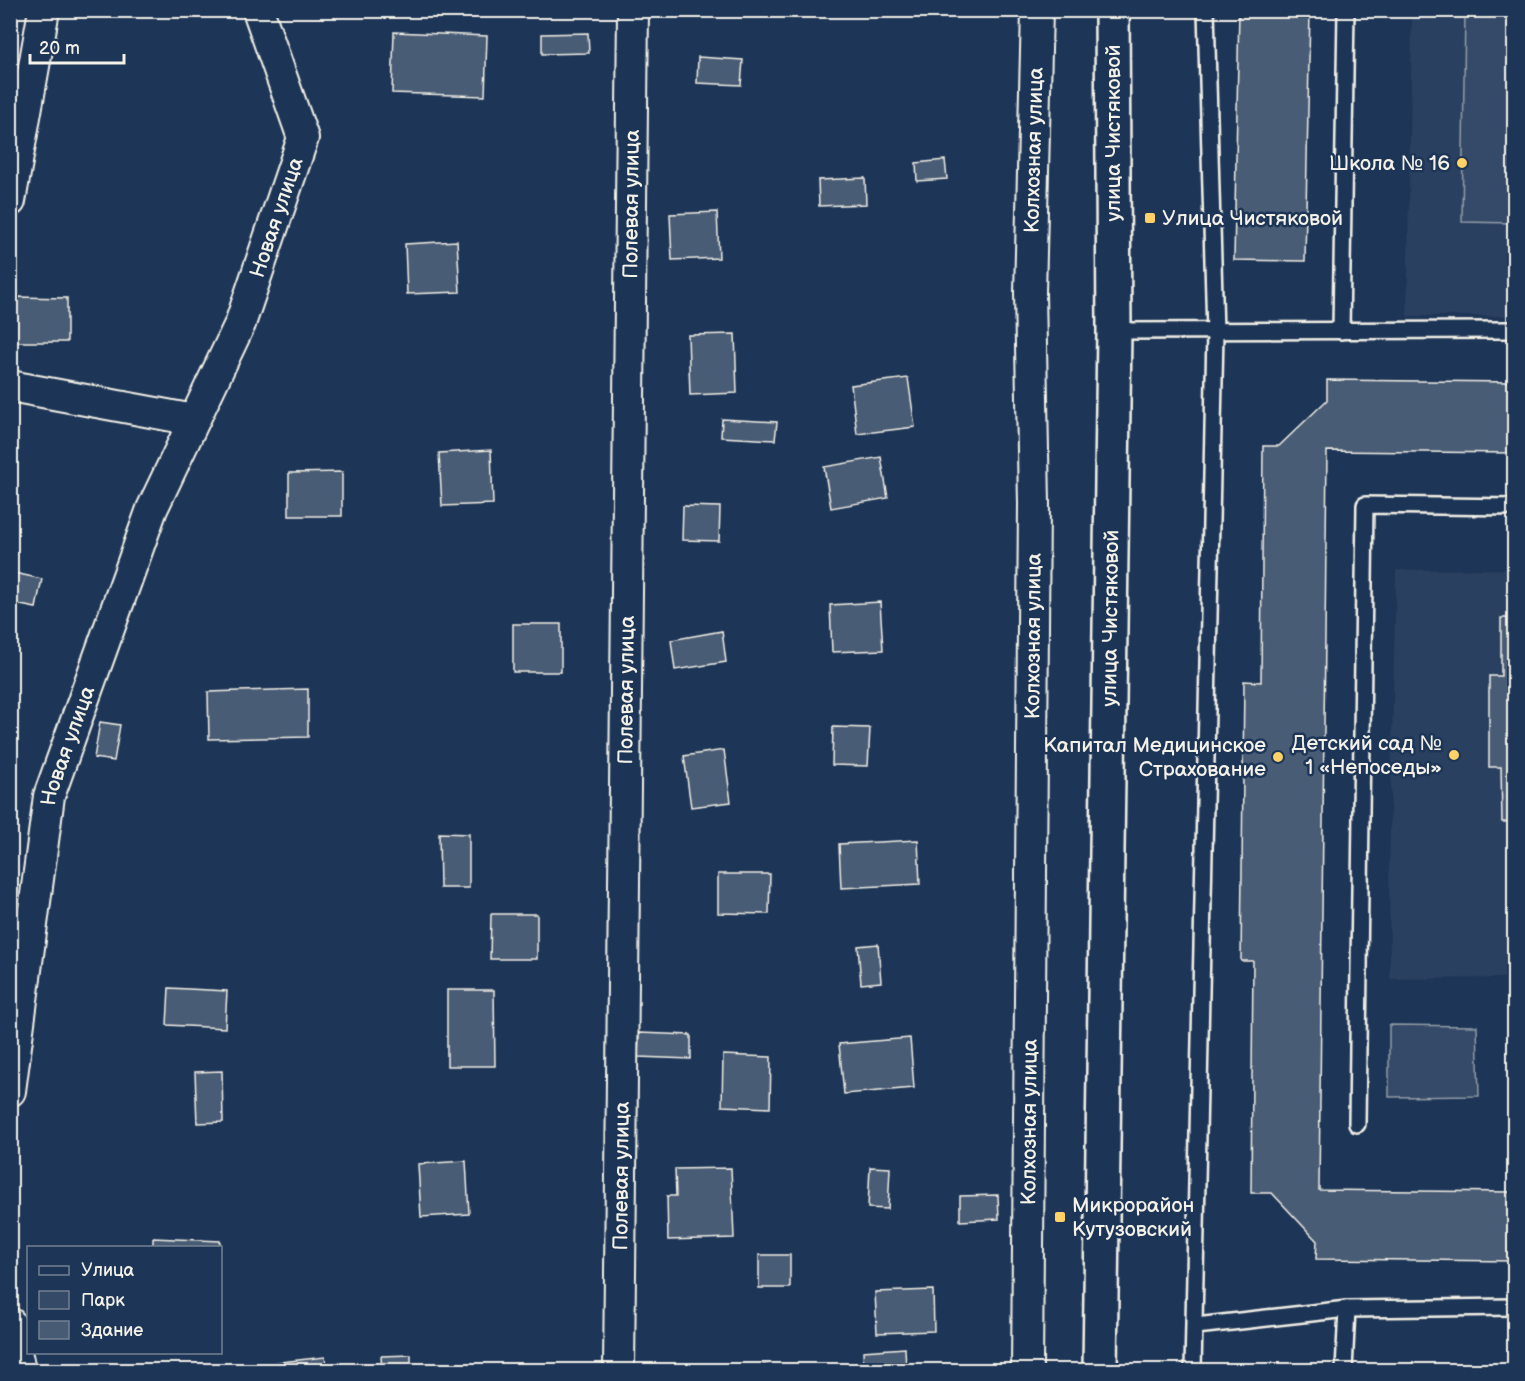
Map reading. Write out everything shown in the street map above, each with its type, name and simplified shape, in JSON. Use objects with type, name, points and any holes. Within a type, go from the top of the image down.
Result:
[{"type":"street","points":[[10,201],[44,10]]},
{"type":"street","name":"Новая улица","points":[[10,1091],[49,796],[152,509],[240,324],[303,138],[258,10]]},
{"type":"street","name":"Полевая улица","points":[[619,1371],[633,10]]},
{"type":"street","name":"Колхозная улица","points":[[1028,1371],[1034,504],[1030,293],[1037,10]]},
{"type":"street","name":"улица Чистяковой","points":[[1100,1371],[1114,331],[1112,10]]},
{"type":"street","points":[[10,386],[194,420]]},
{"type":"street","points":[[10,1323],[20,1371]]},
{"type":"lane","points":[[1193,1371],[1196,1326],[1215,333],[1206,10]]},
{"type":"lane","points":[[1341,331],[1346,10]]},
{"type":"lane","points":[[1114,331],[1215,333],[1515,330]]},
{"type":"lane","points":[[1357,1124],[1365,505],[1515,507]]},
{"type":"lane","points":[[1196,1326],[1347,1309],[1515,1307]]},
{"type":"lane","points":[[1344,1371],[1347,1309]]},
{"type":"shaded area","name":"Школа № 16","points":[[1412,11],[1514,11],[1514,316],[1407,316]]},
{"type":"shaded area","name":"Детский сад № 1 «Непоседы»","points":[[1514,569],[1514,966],[1505,978],[1390,979],[1389,871],[1396,570]]},
{"type":"green space","points":[[1465,11],[1514,11],[1514,223],[1462,222]]},
{"type":"green space","points":[[1389,1025],[1477,1026],[1479,1096],[1389,1097]]},
{"type":"building","points":[[1239,10],[1310,10],[1305,261],[1234,260]]},
{"type":"building","points":[[394,32],[487,36],[485,96],[392,93]]},
{"type":"building","points":[[588,33],[589,53],[542,54],[542,34]]},
{"type":"building","points":[[698,57],[743,60],[741,85],[697,83]]},
{"type":"building","points":[[945,160],[947,179],[917,181],[916,163]]},
{"type":"building","points":[[865,178],[866,204],[819,206],[818,180]]},
{"type":"building","points":[[717,212],[719,258],[672,260],[670,214]]},
{"type":"building","points":[[457,241],[460,292],[407,294],[405,244]]},
{"type":"building","points":[[15,297],[67,298],[67,342],[14,342]]},
{"type":"building","points":[[735,334],[737,393],[690,395],[688,335]]},
{"type":"building","points":[[908,378],[915,427],[857,434],[851,385]]},
{"type":"building","points":[[1327,380],[1514,382],[1514,453],[1327,451],[1319,1190],[1514,1192],[1514,1261],[1316,1259],[1317,1241],[1272,1193],[1251,1193],[1253,961],[1241,961],[1244,681],[1261,682],[1263,446],[1279,446],[1327,400]]},
{"type":"building","points":[[722,419],[777,422],[775,440],[721,437]]},
{"type":"building","points":[[491,450],[493,504],[442,506],[439,453]]},
{"type":"building","points":[[881,457],[888,498],[831,508],[824,467]]},
{"type":"building","points":[[342,472],[342,516],[289,516],[289,473]]},
{"type":"building","points":[[683,506],[720,507],[719,541],[682,540]]},
{"type":"building","points":[[10,572],[42,579],[36,608],[10,603]]},
{"type":"building","points":[[880,602],[883,650],[832,652],[830,605]]},
{"type":"building","points":[[1501,618],[1514,618],[1514,822],[1502,822],[1501,767],[1489,767],[1489,676],[1501,676]]},
{"type":"building","points":[[513,624],[561,624],[561,672],[513,672]]},
{"type":"building","points":[[722,631],[726,662],[675,670],[671,640]]},
{"type":"building","points":[[308,689],[308,737],[209,739],[208,692]]},
{"type":"building","points":[[100,722],[120,725],[114,761],[94,758]]},
{"type":"building","points":[[833,727],[870,728],[868,766],[832,765]]},
{"type":"building","points":[[724,750],[731,802],[691,807],[684,756]]},
{"type":"building","points":[[439,833],[469,834],[469,888],[440,888]]},
{"type":"building","points":[[918,840],[920,884],[841,888],[839,844]]},
{"type":"building","points":[[718,874],[770,874],[769,914],[718,913]]},
{"type":"building","points":[[491,914],[537,914],[537,959],[490,959]]},
{"type":"building","points":[[878,944],[881,982],[861,984],[858,946]]},
{"type":"building","points":[[169,988],[227,991],[225,1028],[167,1025]]},
{"type":"building","points":[[447,990],[494,990],[495,1066],[447,1066]]},
{"type":"building","points":[[639,1033],[691,1035],[691,1059],[638,1057]]},
{"type":"building","points":[[910,1038],[914,1088],[844,1094],[839,1044]]},
{"type":"building","points":[[723,1055],[771,1057],[770,1108],[722,1106]]},
{"type":"building","points":[[222,1071],[223,1122],[197,1123],[195,1072]]},
{"type":"building","points":[[466,1161],[469,1214],[421,1217],[418,1164]]},
{"type":"building","points":[[870,1167],[890,1168],[888,1209],[868,1208]]},
{"type":"building","points":[[731,1168],[734,1238],[668,1240],[667,1196],[676,1196],[675,1169]]},
{"type":"building","points":[[998,1195],[999,1219],[960,1221],[960,1196]]},
{"type":"building","points":[[153,1238],[220,1241],[220,1246],[153,1246]]},
{"type":"building","points":[[759,1255],[790,1255],[790,1288],[759,1288]]},
{"type":"building","points":[[933,1290],[934,1331],[877,1333],[875,1292]]},
{"type":"building","points":[[905,1348],[906,1370],[864,1370],[863,1351]]},
{"type":"building","points":[[411,1355],[411,1370],[382,1370],[381,1356]]},
{"type":"building","points":[[325,1357],[327,1370],[273,1370],[272,1363]]},
{"type":"building","points":[[763,1365],[802,1370],[762,1370]]},
{"type":"building","points":[[1242,1369],[1311,1370],[1242,1370]]},
{"type":"place","name":"Школа № 16","points":[[1462,163]]},
{"type":"place","name":"Улица Чистяковой","points":[[1150,218]]},
{"type":"place","name":"Детский сад № 1 «Непоседы»","points":[[1454,755]]},
{"type":"place","name":"Капитал Медицинское Страхование","points":[[1278,757]]},
{"type":"place","name":"Микрорайон Кутузовский","points":[[1060,1217]]}]
